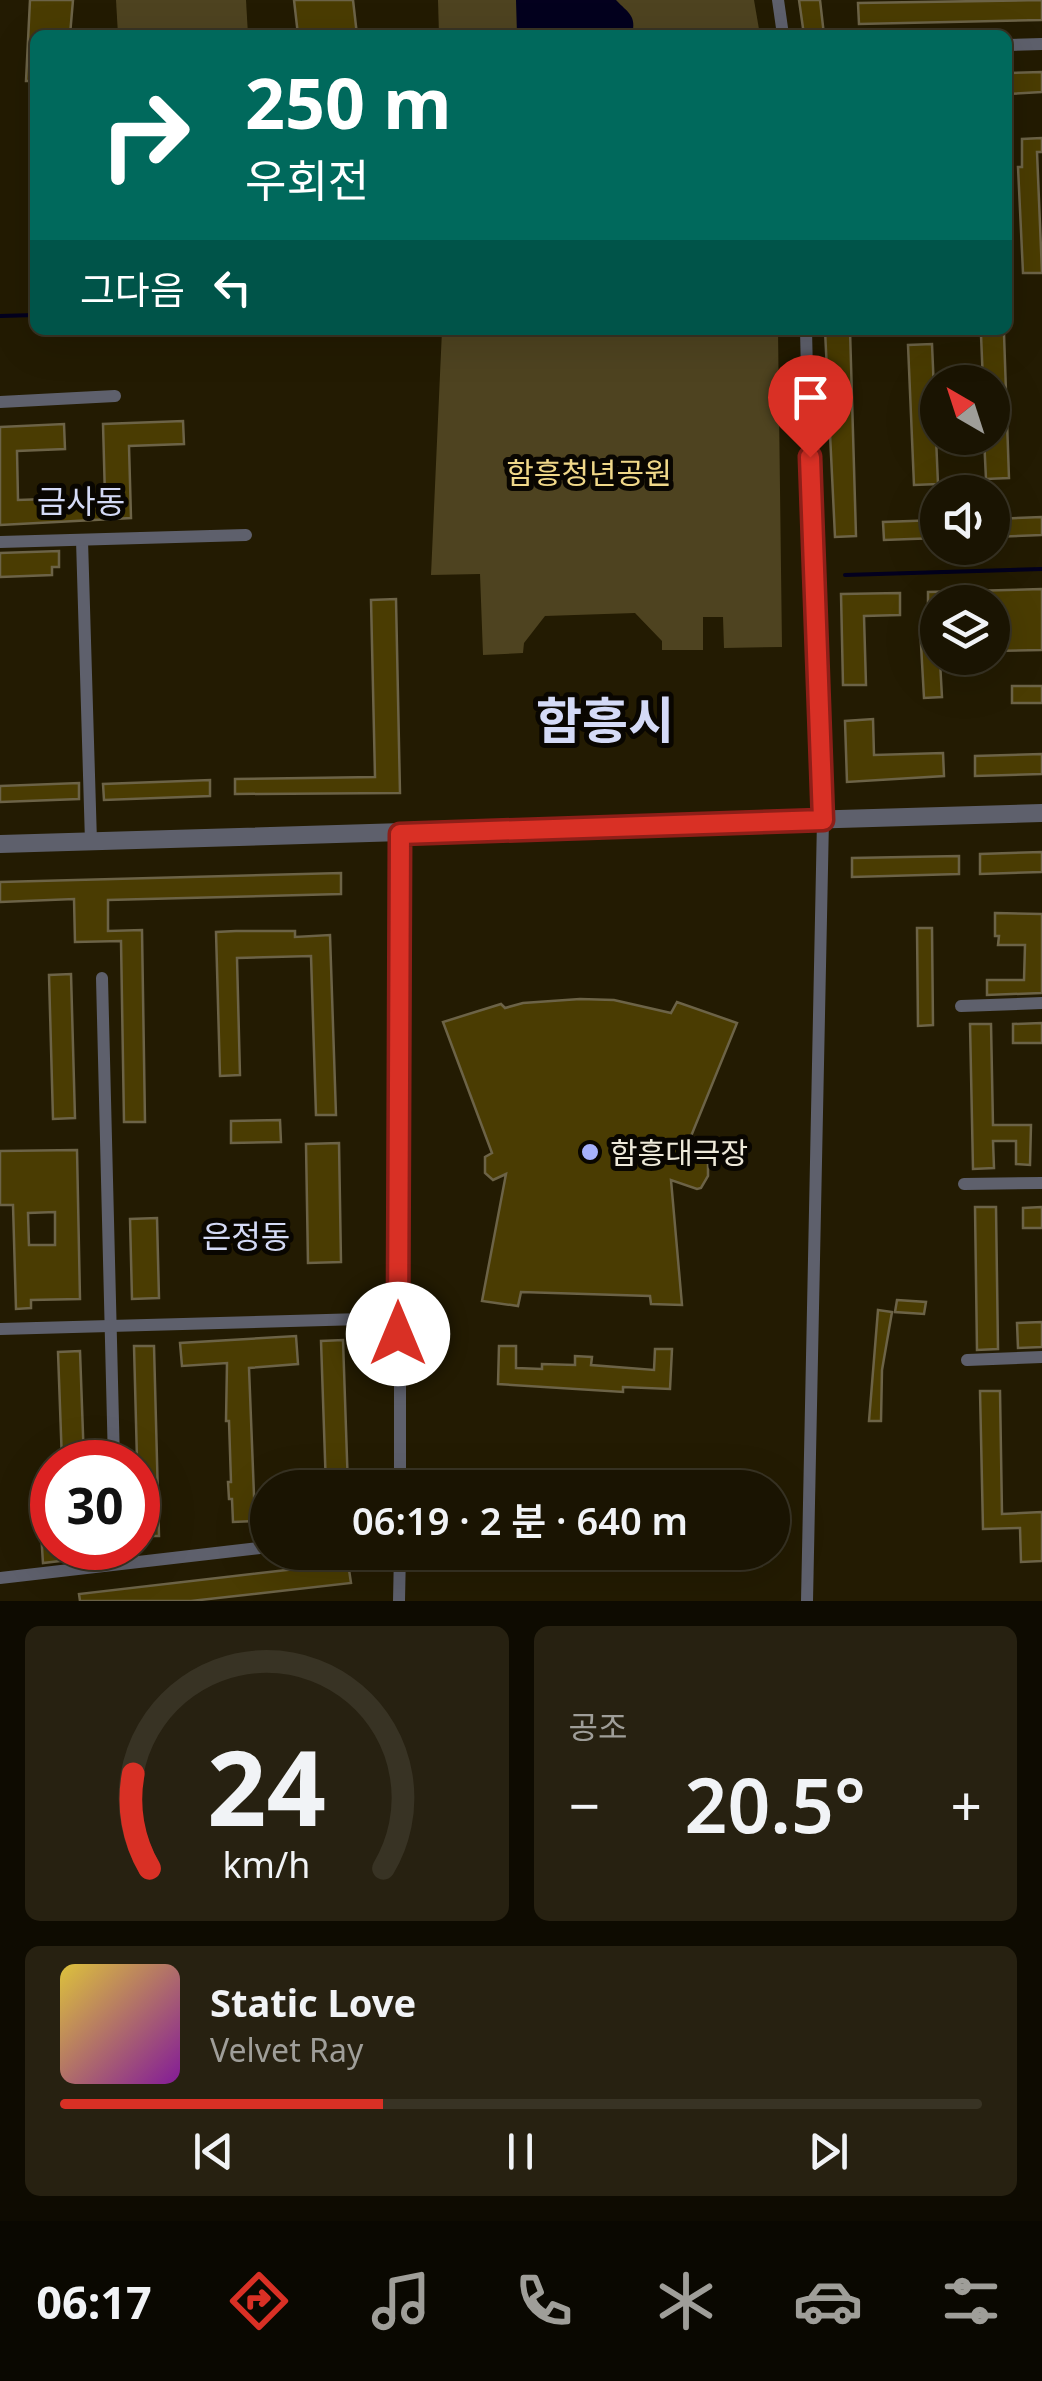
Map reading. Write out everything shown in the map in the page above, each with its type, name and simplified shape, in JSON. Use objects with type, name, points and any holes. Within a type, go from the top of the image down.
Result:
[{"type":"street","points":[[778,0],[782,30]]},
{"type":"street","points":[[1012,45],[1042,44]]},
{"type":"street","points":[[806,335],[823,820],[807,1601]]},
{"type":"street","points":[[0,402],[115,396]]},
{"type":"street","points":[[0,542],[246,535]]},
{"type":"street","points":[[82,540],[91,842]]},
{"type":"street","points":[[0,844],[1042,813]]},
{"type":"street","points":[[400,834],[400,1470]]},
{"type":"street","points":[[102,978],[114,1440]]},
{"type":"street","points":[[961,1006],[1042,1003]]},
{"type":"street","points":[[964,1184],[1042,1183]]},
{"type":"street","points":[[0,1329],[398,1318]]},
{"type":"street","points":[[967,1360],[1042,1358]]},
{"type":"street","points":[[160,1558],[250,1549]]},
{"type":"street","points":[[0,1578],[62,1570]]},
{"type":"street","points":[[399,1601],[400,1570]]},
{"type":"green space","points":[[116,0],[246,0],[248,30],[118,30]]},
{"type":"green space","points":[[438,0],[754,0],[759,30],[439,30]]},
{"type":"green space","name":"함흥청년공원","points":[[442,335],[778,335],[782,647],[724,648],[723,617],[703,617],[703,650],[662,650],[662,641],[635,613],[545,616],[524,643],[523,653],[483,655],[480,574],[431,575]]},
{"type":"water","points":[[516,0],[616,0],[628,12],[633,28],[633,30],[517,30]]},
{"type":"building","points":[[30,0],[73,0],[70,30],[30,30],[30,81],[26,81]]},
{"type":"building","points":[[294,0],[353,0],[356,30],[297,30]]},
{"type":"building","points":[[799,0],[820,0],[823,30],[803,30]]},
{"type":"building","points":[[1042,0],[1042,20],[859,24],[858,3]]},
{"type":"building","points":[[1042,72],[1042,92],[1012,94],[1012,73]]},
{"type":"building","points":[[1042,138],[1042,152],[1037,152],[1042,273],[1023,273],[1018,167],[1022,167],[1022,139]]},
{"type":"building","points":[[825,335],[850,335],[856,536],[835,537]]},
{"type":"building","points":[[981,335],[1004,335],[1005,365],[982,365]]},
{"type":"building","points":[[932,344],[933,365],[920,365],[920,455],[937,455],[938,475],[920,475],[920,485],[914,485],[908,345]]},
{"type":"building","points":[[183,421],[184,444],[129,446],[131,518],[0,525],[0,427],[64,424],[65,449],[17,451],[18,500],[105,497],[103,424]]},
{"type":"building","points":[[985,455],[1008,455],[1009,475],[986,475]]},
{"type":"building","points":[[1042,517],[1042,535],[1010,536],[1010,518]]},
{"type":"building","points":[[920,521],[920,539],[884,540],[883,522]]},
{"type":"building","points":[[59,551],[59,567],[52,567],[52,575],[0,577],[0,553]]},
{"type":"building","points":[[1042,589],[1042,650],[1010,651],[1010,590]]},
{"type":"building","points":[[900,593],[900,615],[864,616],[866,685],[843,685],[841,594]]},
{"type":"building","points":[[396,599],[400,793],[235,794],[235,779],[375,777],[371,600]]},
{"type":"building","points":[[923,675],[941,675],[942,697],[924,698]]},
{"type":"building","points":[[1012,686],[1042,686],[1042,703],[1012,703]]},
{"type":"building","points":[[873,719],[874,755],[943,753],[944,776],[847,782],[845,721]]},
{"type":"building","points":[[1042,754],[1042,774],[975,776],[975,756]]},
{"type":"building","points":[[210,780],[210,796],[104,800],[103,784]]},
{"type":"building","points":[[79,783],[79,799],[0,802],[0,786]]},
{"type":"building","points":[[1042,852],[1042,872],[980,874],[980,854]]},
{"type":"building","points":[[959,856],[959,874],[852,877],[852,858]]},
{"type":"building","points":[[341,873],[341,894],[108,900],[108,931],[142,930],[145,1122],[124,1122],[121,941],[75,942],[74,899],[0,902],[0,882]]},
{"type":"building","points":[[995,913],[1042,914],[1042,993],[987,995],[987,980],[1024,980],[1025,945],[998,945]]},
{"type":"building","points":[[917,928],[932,928],[933,1025],[918,1026]]},
{"type":"building","points":[[295,931],[295,937],[330,935],[336,1115],[316,1115],[311,956],[237,958],[240,1075],[220,1076],[216,932]]},
{"type":"building","points":[[71,974],[75,1118],[53,1119],[49,975]]},
{"type":"building","name":"함흥대극장","points":[[580,999],[614,1000],[671,1013],[677,1002],[737,1023],[685,1151],[708,1159],[708,1176],[697,1189],[671,1180],[682,1305],[651,1304],[650,1296],[521,1292],[518,1306],[482,1301],[506,1174],[493,1180],[485,1173],[485,1157],[492,1153],[443,1022],[501,1004],[505,1008]]},
{"type":"building","points":[[1042,1023],[1042,1043],[1013,1043],[1013,1024]]},
{"type":"building","points":[[970,1024],[991,1024],[993,1125],[1031,1125],[1030,1165],[1016,1164],[1016,1141],[993,1141],[994,1168],[973,1169]]},
{"type":"building","points":[[280,1120],[281,1142],[231,1143],[231,1121]]},
{"type":"building","points":[[339,1143],[341,1262],[308,1263],[306,1144]]},
{"type":"building","points":[[77,1150],[80,1299],[31,1300],[31,1308],[16,1309],[13,1205],[0,1205],[0,1151]],"holes":[[[55,1212],[55,1245],[29,1245],[28,1213]]]},
{"type":"building","points":[[975,1207],[996,1207],[998,1349],[977,1350]]},
{"type":"building","points":[[1042,1207],[1042,1228],[1023,1228],[1023,1208]]},
{"type":"building","points":[[157,1218],[159,1298],[132,1299],[130,1219]]},
{"type":"building","points":[[897,1300],[926,1302],[924,1314],[895,1312]]},
{"type":"building","points":[[878,1310],[892,1312],[882,1370],[881,1421],[869,1421]]},
{"type":"building","points":[[1042,1322],[1042,1347],[1018,1348],[1017,1323]]},
{"type":"building","points":[[296,1336],[298,1364],[249,1368],[253,1470],[250,1521],[233,1522],[229,1499],[227,1363],[182,1366],[180,1343]]},
{"type":"building","points":[[343,1340],[347,1470],[325,1470],[321,1341]]},
{"type":"building","points":[[134,1346],[154,1346],[156,1440],[136,1440]]},
{"type":"building","points":[[499,1346],[516,1346],[516,1368],[542,1369],[542,1364],[575,1365],[575,1356],[592,1357],[591,1365],[654,1370],[655,1349],[672,1349],[670,1389],[623,1387],[623,1392],[498,1384]]},
{"type":"building","points":[[80,1351],[83,1440],[61,1440],[58,1352]]},
{"type":"building","points":[[980,1391],[1000,1391],[1002,1514],[1042,1512],[1042,1561],[1021,1562],[1020,1528],[983,1529]]},
{"type":"building","points":[[287,1570],[349,1570],[351,1583],[191,1601],[80,1601],[79,1594]]},
{"type":"waterway","points":[[0,316],[30,315]]},
{"type":"waterway","points":[[845,575],[1042,569]]},
{"type":"place","name":"함흥대극장","points":[[590,1152]]},
{"type":"district","name":"금사동","points":[[81,500]]},
{"type":"district","name":"함흥시","points":[[605,720]]},
{"type":"district","name":"은정동","points":[[246,1235]]},
{"type":"route","points":[[398,1334],[400,834],[823,820],[810,457]]}]
